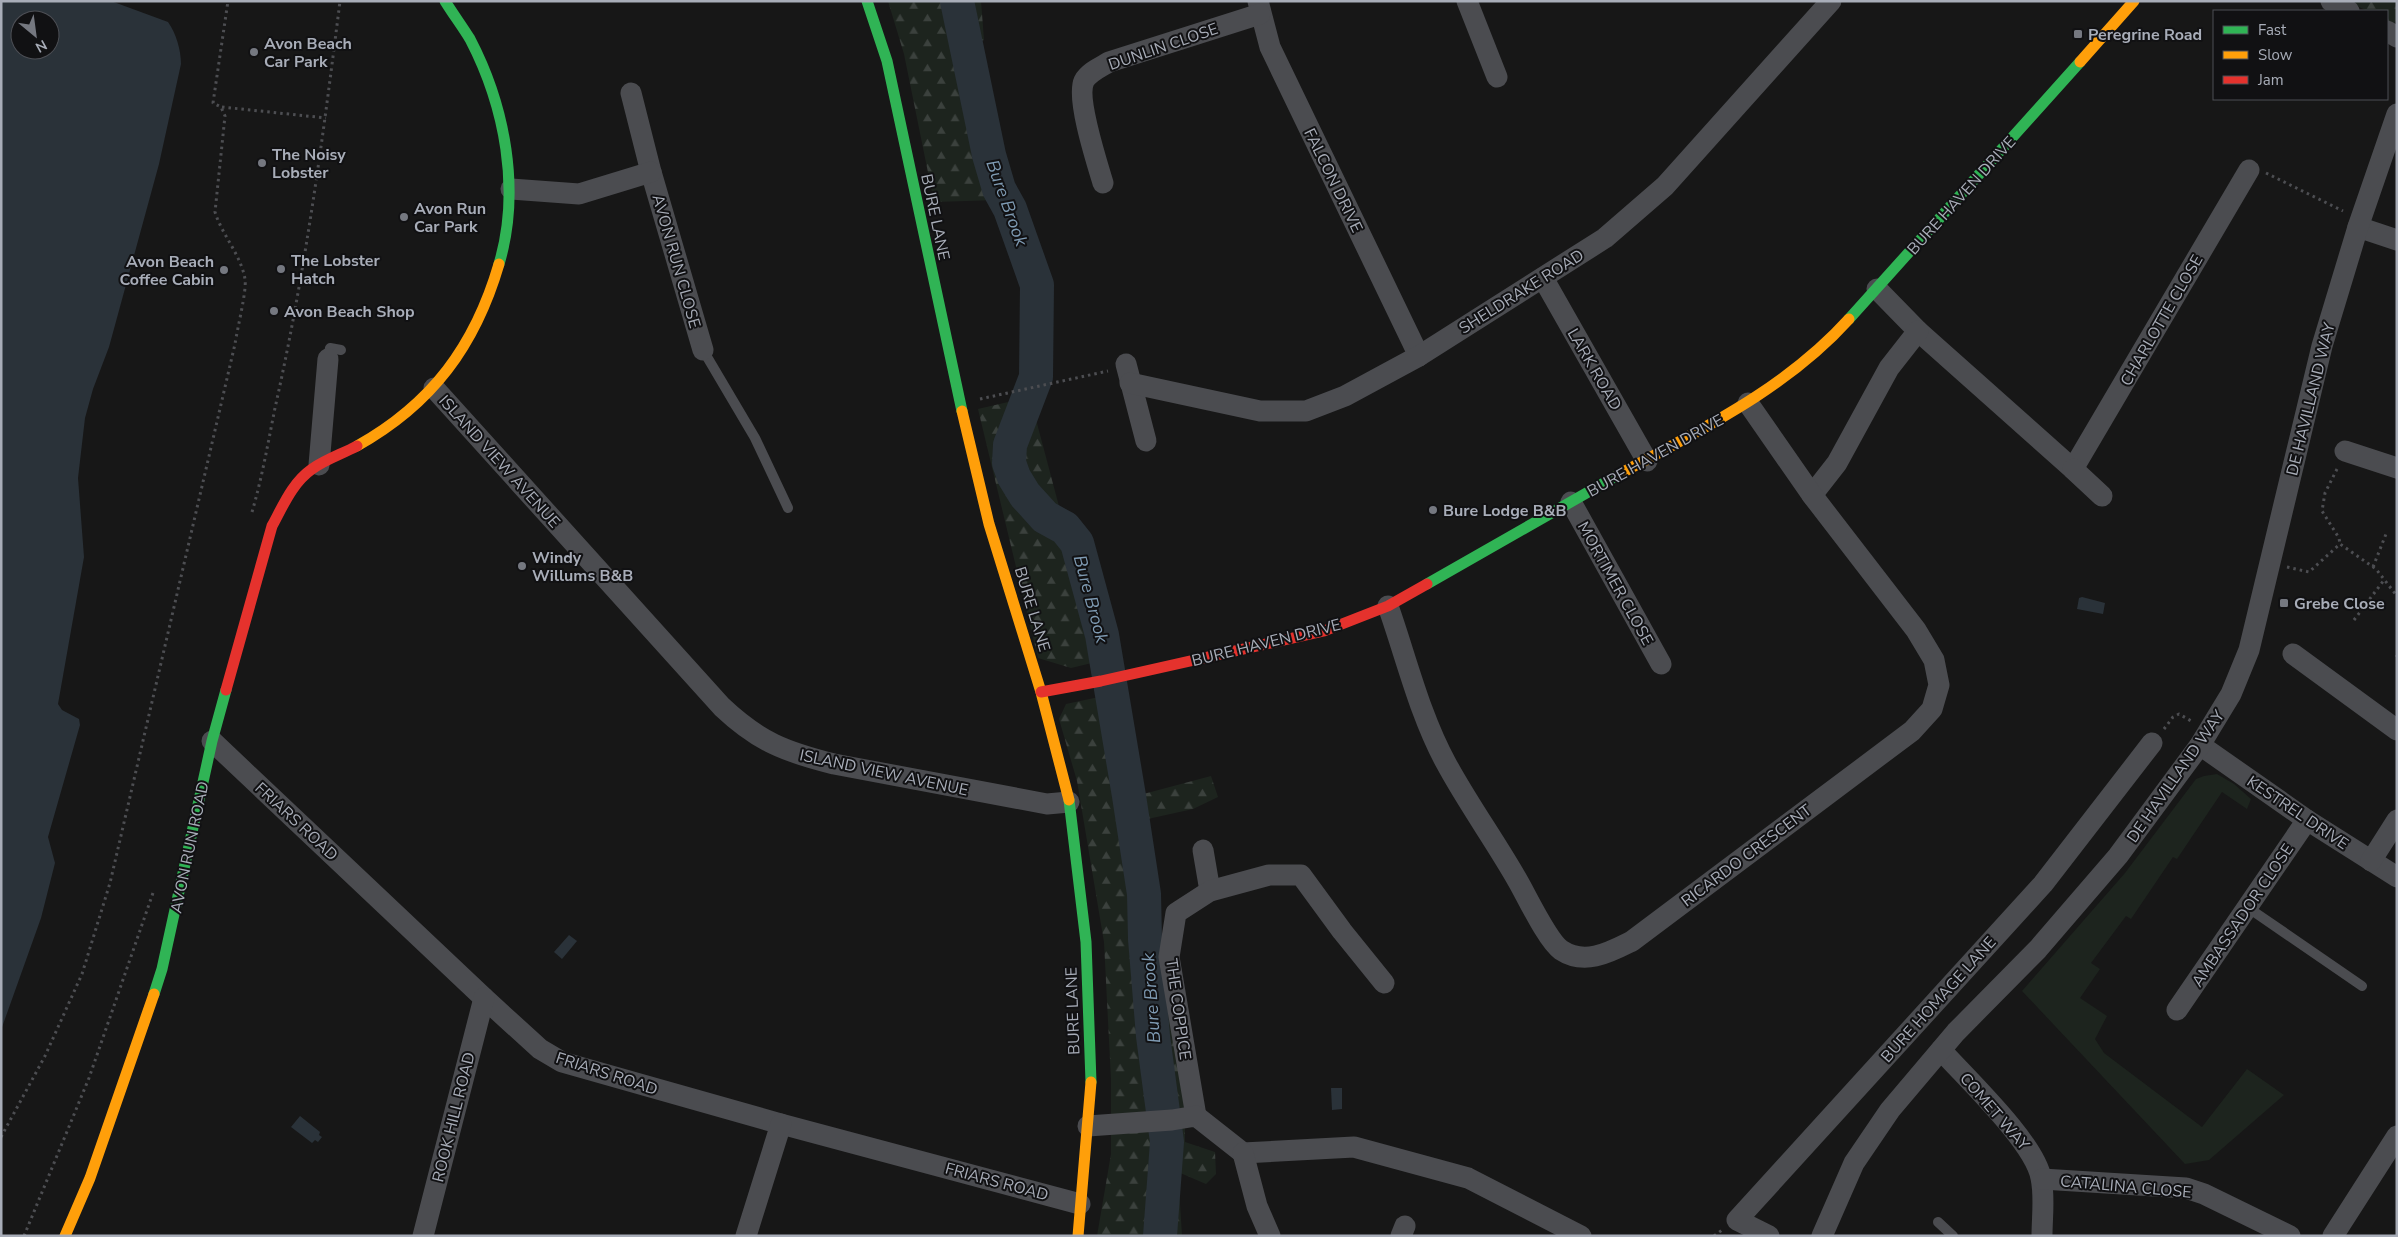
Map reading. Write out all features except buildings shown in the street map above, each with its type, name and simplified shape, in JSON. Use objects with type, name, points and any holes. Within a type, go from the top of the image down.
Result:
[{"type":"street","name":"AVON RUN ROAD","points":[[65,1236],[90,1178],[130,1069],[162,969],[212,741],[272,526],[288,496],[306,474],[319,465],[385,430],[434,388],[462,351],[485,310],[500,267],[508,224],[511,189],[507,150],[495,102],[480,58],[464,27],[445,1]]},
{"type":"street","name":"BURE LANE","points":[[867,1],[887,61],[960,404],[990,524],[1041,692],[1069,802],[1086,942],[1091,1088],[1078,1236]]},
{"type":"street","points":[[1466,1],[1497,77]]},
{"type":"street","name":"SHELDRAKE ROAD","points":[[1128,373],[1260,411],[1306,411],[1345,396],[1419,356],[1605,238],[1665,186],[1831,1]]},
{"type":"street","name":"BURE HAVEN DRIVE","points":[[1041,692],[1102,681],[1324,631],[1388,606],[1748,403],[1788,376],[1831,339],[2134,1]]},
{"type":"street","points":[[2331,1],[2347,10]]},
{"type":"street","name":"DUNLIN CLOSE","points":[[1103,183],[1082,101],[1084,81],[1094,70],[1109,62],[1259,8]]},
{"type":"street","name":"FALCON DRIVE","points":[[1259,8],[1270,47],[1419,356]]},
{"type":"street","name":"AVON RUN CLOSE","points":[[632,93],[651,172],[703,350]]},
{"type":"street","name":"DE HAVILLAND WAY","points":[[1822,1236],[1854,1163],[1890,1110],[1941,1050],[2038,949],[2118,856],[2204,739],[2231,694],[2249,650],[2322,346],[2359,224],[2397,114]]},
{"type":"street","name":"CHARLOTTE CLOSE","points":[[2073,469],[2248,170]]},
{"type":"street","name":"AVON RUN CLOSE","points":[[511,189],[579,194],[651,172]]},
{"type":"street","points":[[2359,224],[2397,240]]},
{"type":"street","name":"LARK ROAD","points":[[1543,278],[1647,461]]},
{"type":"street","points":[[1877,289],[1918,330],[2102,496]]},
{"type":"street","points":[[1812,495],[1837,463],[1889,368],[1918,330]]},
{"type":"street","points":[[319,465],[335,354]]},
{"type":"street","points":[[1128,373],[1146,440]]},
{"type":"street","name":"ISLAND VIEW AVENUE","points":[[434,388],[722,707],[743,727],[768,742],[799,755],[834,764],[1047,804],[1069,802]]},
{"type":"street","name":"RICARDO CRESCENT","points":[[1388,606],[1421,704],[1445,762],[1518,881],[1543,926],[1560,950],[1583,958],[1608,953],[1632,941],[1912,731],[1932,709],[1939,685],[1934,660],[1916,630],[1812,495],[1748,403]]},
{"type":"street","points":[[2345,451],[2397,468]]},
{"type":"street","name":"MORTIMER CLOSE","points":[[1571,502],[1661,664]]},
{"type":"street","points":[[2293,654],[2397,730]]},
{"type":"street","name":"KESTREL DRIVE","points":[[2204,739],[2307,820],[2397,877]]},
{"type":"street","name":"FRIARS ROAD","points":[[212,741],[540,1050],[562,1062],[781,1124],[1080,1204]]},
{"type":"street","name":"BURE HOMAGE LANE","points":[[1769,1236],[1737,1220],[2043,884],[2152,743]]},
{"type":"street","name":"AMBASSADOR CLOSE","points":[[2177,1010],[2307,820]]},
{"type":"street","points":[[2371,860],[2397,820]]},
{"type":"street","points":[[1203,850],[1210,891]]},
{"type":"street","name":"THE COPPICE","points":[[1196,1116],[1170,957],[1176,913],[1210,891],[1268,875],[1301,875],[1342,931],[1385,983]]},
{"type":"street","name":"ROOK HILL ROAD","points":[[423,1236],[484,998]]},
{"type":"street","name":"COMET WAY","points":[[1941,1050],[2022,1140],[2035,1158],[2042,1179],[2042,1236]]},
{"type":"street","points":[[1088,1126],[1172,1120],[1196,1116],[1243,1153],[1257,1206],[1270,1236]]},
{"type":"street","points":[[746,1236],[781,1124]]},
{"type":"street","points":[[2333,1236],[2397,1136]]},
{"type":"street","points":[[1243,1153],[1354,1147],[1468,1178],[1582,1236]]},
{"type":"street","name":"CATALINA CLOSE","points":[[2042,1179],[2186,1188],[2204,1194],[2290,1236]]},
{"type":"lane","points":[[703,350],[755,438],[788,508]]},
{"type":"lane","points":[[2247,908],[2362,986]]},
{"type":"lane","points":[[1938,1222],[1952,1236]]},
{"type":"path","points":[[228,1],[213,103],[221,107],[326,118]]},
{"type":"path","points":[[250,519],[288,349],[320,163],[340,1]]},
{"type":"path","points":[[1,1137],[45,1056],[82,974],[110,883],[226,388],[246,281],[236,254],[220,227],[215,212],[225,116],[221,107]]},
{"type":"path","points":[[2248,170],[2261,170],[2359,224]]},
{"type":"path","points":[[960,404],[1104,370],[1120,374],[1128,373]]},
{"type":"path","points":[[2345,451],[2325,494],[2322,512],[2339,538],[2340,544],[2372,567],[2397,596]]},
{"type":"path","points":[[2372,567],[2386,534]]},
{"type":"path","points":[[2270,562],[2309,572],[2340,544]]},
{"type":"path","points":[[2354,620],[2384,580]]},
{"type":"path","points":[[2152,743],[2173,717],[2179,714],[2204,739]]},
{"type":"path","points":[[24,1236],[89,1078],[119,998],[156,884]]},
{"type":"green space","points":[[888,1],[981,1],[984,40],[976,43],[1006,190],[997,200],[934,202],[904,54]]},
{"type":"green space","points":[[2348,1],[2397,1],[2397,19],[2393,25],[2388,22],[2388,10],[2365,10]]},
{"type":"green space","points":[[1030,397],[1100,661],[1071,668],[1038,658],[978,409]]},
{"type":"green space","points":[[1118,693],[1136,796],[1211,776],[1218,797],[1193,809],[1143,820],[1155,931],[1185,1089],[1185,1142],[1215,1152],[1216,1174],[1206,1184],[1178,1172],[1182,1236],[1097,1236],[1111,1154],[1111,1079],[1104,942],[1077,781],[1059,719],[1066,704]]},
{"type":"green space","points":[[2217,774],[2234,784],[2251,799],[2247,809],[2222,792],[2177,859],[2173,857],[2131,919],[2126,916],[2091,963],[2100,969],[2080,998],[2107,1016],[2095,1039],[2104,1053],[2202,1127],[2247,1069],[2284,1095],[2209,1160],[2185,1164],[2022,991],[2125,873],[2196,779]]},
{"type":"shaded area","points":[[1,1],[111,1],[168,22],[178,42],[181,64],[159,164],[109,347],[93,389],[85,418],[78,478],[84,557],[58,704],[62,710],[79,719],[80,725],[48,837],[55,863],[41,918],[1,1030]]},
{"type":"shaded area","points":[[2082,597],[2105,603],[2103,614],[2077,609],[2079,598]]},
{"type":"shaded area","points":[[569,935],[577,941],[562,959],[554,952]]},
{"type":"shaded area","points":[[1331,1088],[1342,1088],[1342,1109],[1332,1110]]},
{"type":"shaded area","points":[[300,1116],[320,1132],[319,1135],[322,1137],[318,1142],[315,1140],[312,1143],[291,1127]]},
{"type":"waterway","name":"Bure Brook","points":[[957,1],[989,155],[999,189],[1010,209],[1037,285],[1036,377],[1010,445],[1009,463],[1014,477],[1025,495],[1045,517],[1065,528],[1077,543],[1102,635],[1129,796],[1144,894],[1145,939],[1153,1036],[1167,1142],[1160,1236]]},
{"type":"traffic: fast","points":[[445,1],[470,39],[482,65],[492,92],[506,149],[509,207],[506,236],[499,264]]},
{"type":"traffic: fast","points":[[867,1],[887,61],[962,411]]},
{"type":"traffic: fast","points":[[1849,319],[2080,62]]},
{"type":"traffic: fast","points":[[1427,584],[1618,475]]},
{"type":"traffic: fast","points":[[154,994],[162,969],[212,741],[226,690]]},
{"type":"traffic: fast","points":[[1069,800],[1086,942],[1091,1082]]},
{"type":"traffic: slow","points":[[2080,62],[2134,1]]},
{"type":"traffic: slow","points":[[357,446],[384,429],[407,411],[429,392],[447,370],[463,347],[477,321],[499,264]]},
{"type":"traffic: slow","points":[[1618,475],[1711,424],[1770,387],[1798,367],[1849,319]]},
{"type":"traffic: slow","points":[[962,411],[989,524],[1041,692],[1069,800]]},
{"type":"traffic: slow","points":[[65,1236],[90,1178],[154,994]]},
{"type":"traffic: slow","points":[[1078,1236],[1091,1082]]},
{"type":"traffic: jam","points":[[226,690],[272,526],[284,503],[293,488],[312,469],[328,459],[357,446]]},
{"type":"traffic: jam","points":[[1041,692],[1101,681],[1324,631],[1388,606],[1427,584]]},
{"type":"place","name":"Peregrine Road","points":[[2078,34]]},
{"type":"place","name":"Avon Beach Car Park","points":[[254,52]]},
{"type":"place","name":"The Noisy Lobster","points":[[262,163]]},
{"type":"place","name":"Avon Run Car Park","points":[[404,217]]},
{"type":"place","name":"The Lobster Hatch","points":[[281,269]]},
{"type":"place","name":"Avon Beach Coffee Cabin","points":[[224,270]]},
{"type":"place","name":"Avon Beach Shop","points":[[274,311]]},
{"type":"place","name":"Bure Lodge B&B","points":[[1433,510]]},
{"type":"place","name":"Windy Willums B&B","points":[[522,566]]},
{"type":"place","name":"Grebe Close","points":[[2284,603]]}]
